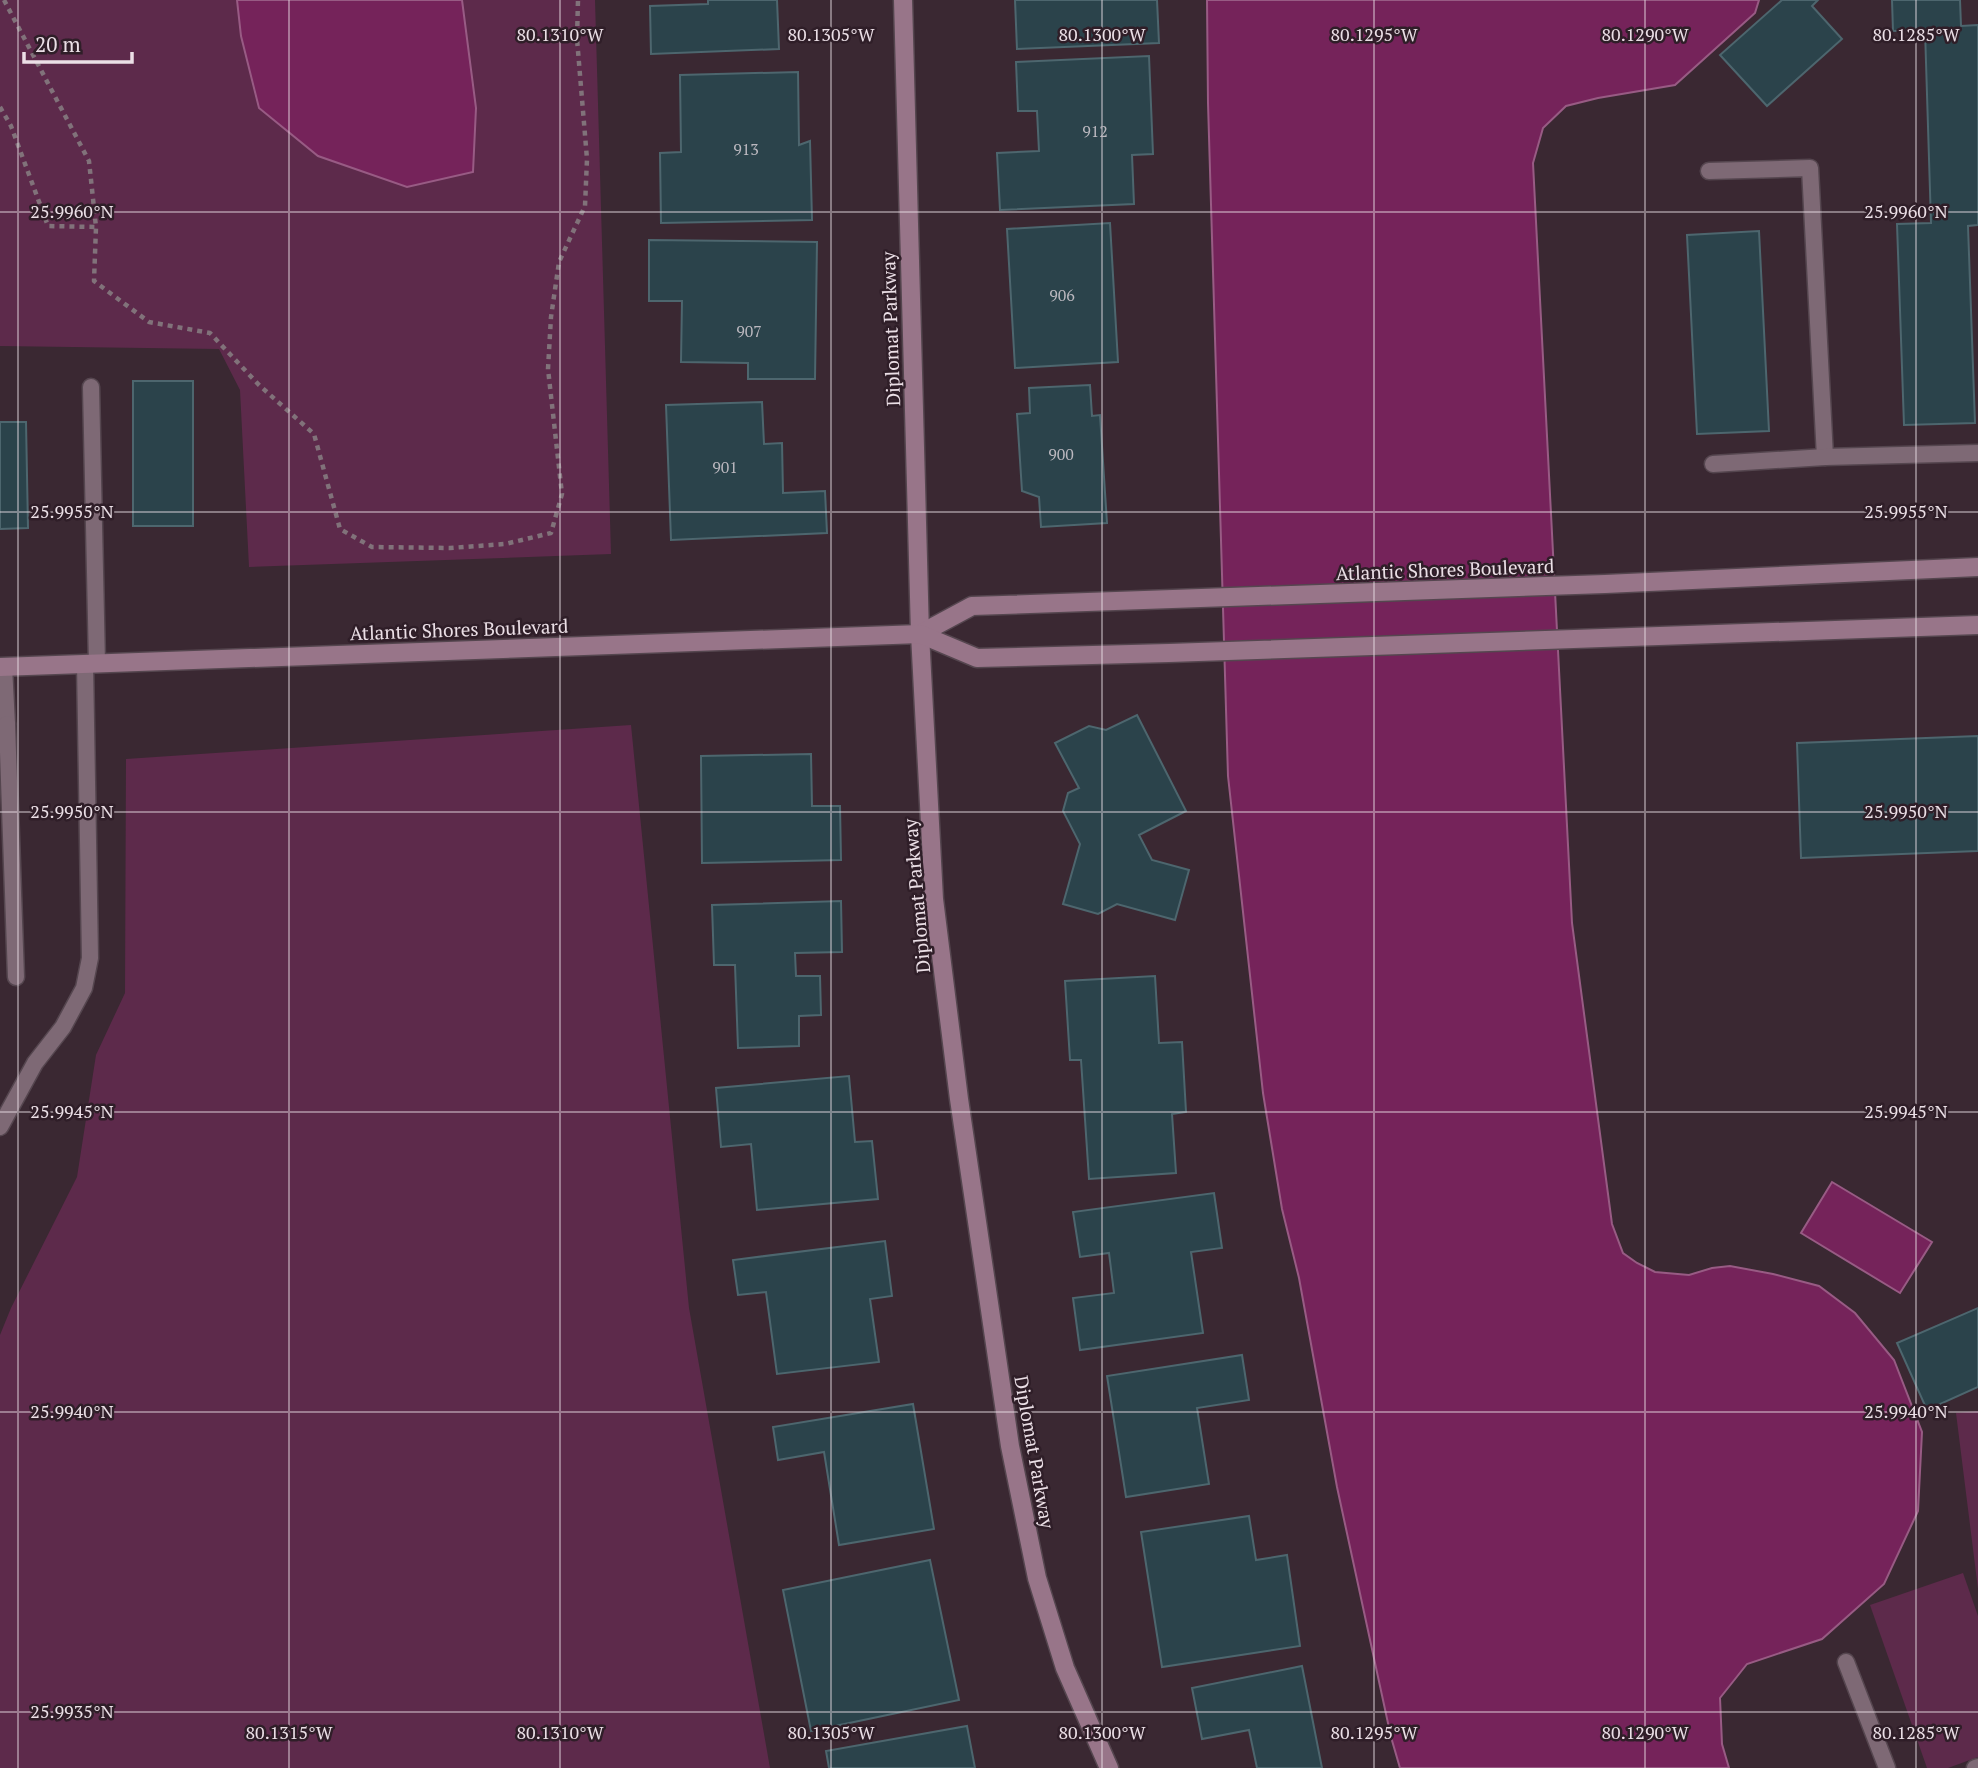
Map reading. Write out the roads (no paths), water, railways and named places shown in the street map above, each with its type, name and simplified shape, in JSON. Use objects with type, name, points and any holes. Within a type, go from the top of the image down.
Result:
[{"type":"street","name":"Diplomat Parkway","points":[[903,0],[920,634],[934,899],[959,1098],[1010,1446],[1037,1578],[1065,1668],[1109,1768]]},
{"type":"street","name":"Atlantic Shores Boulevard","points":[[920,634],[972,606],[1605,584],[1978,567]]},
{"type":"street","name":"Atlantic Shores Boulevard","points":[[2,667],[920,634],[977,658],[1978,625]]},
{"type":"lane","points":[[1709,171],[1810,168],[1825,457]]},
{"type":"lane","points":[[0,1127],[35,1063],[63,1027],[84,988],[90,958],[91,387]]},
{"type":"lane","points":[[1713,464],[1825,457],[1978,453]]},
{"type":"lane","points":[[2,667],[16,977]]},
{"type":"lane","points":[[1846,1662],[1887,1768]]}]
